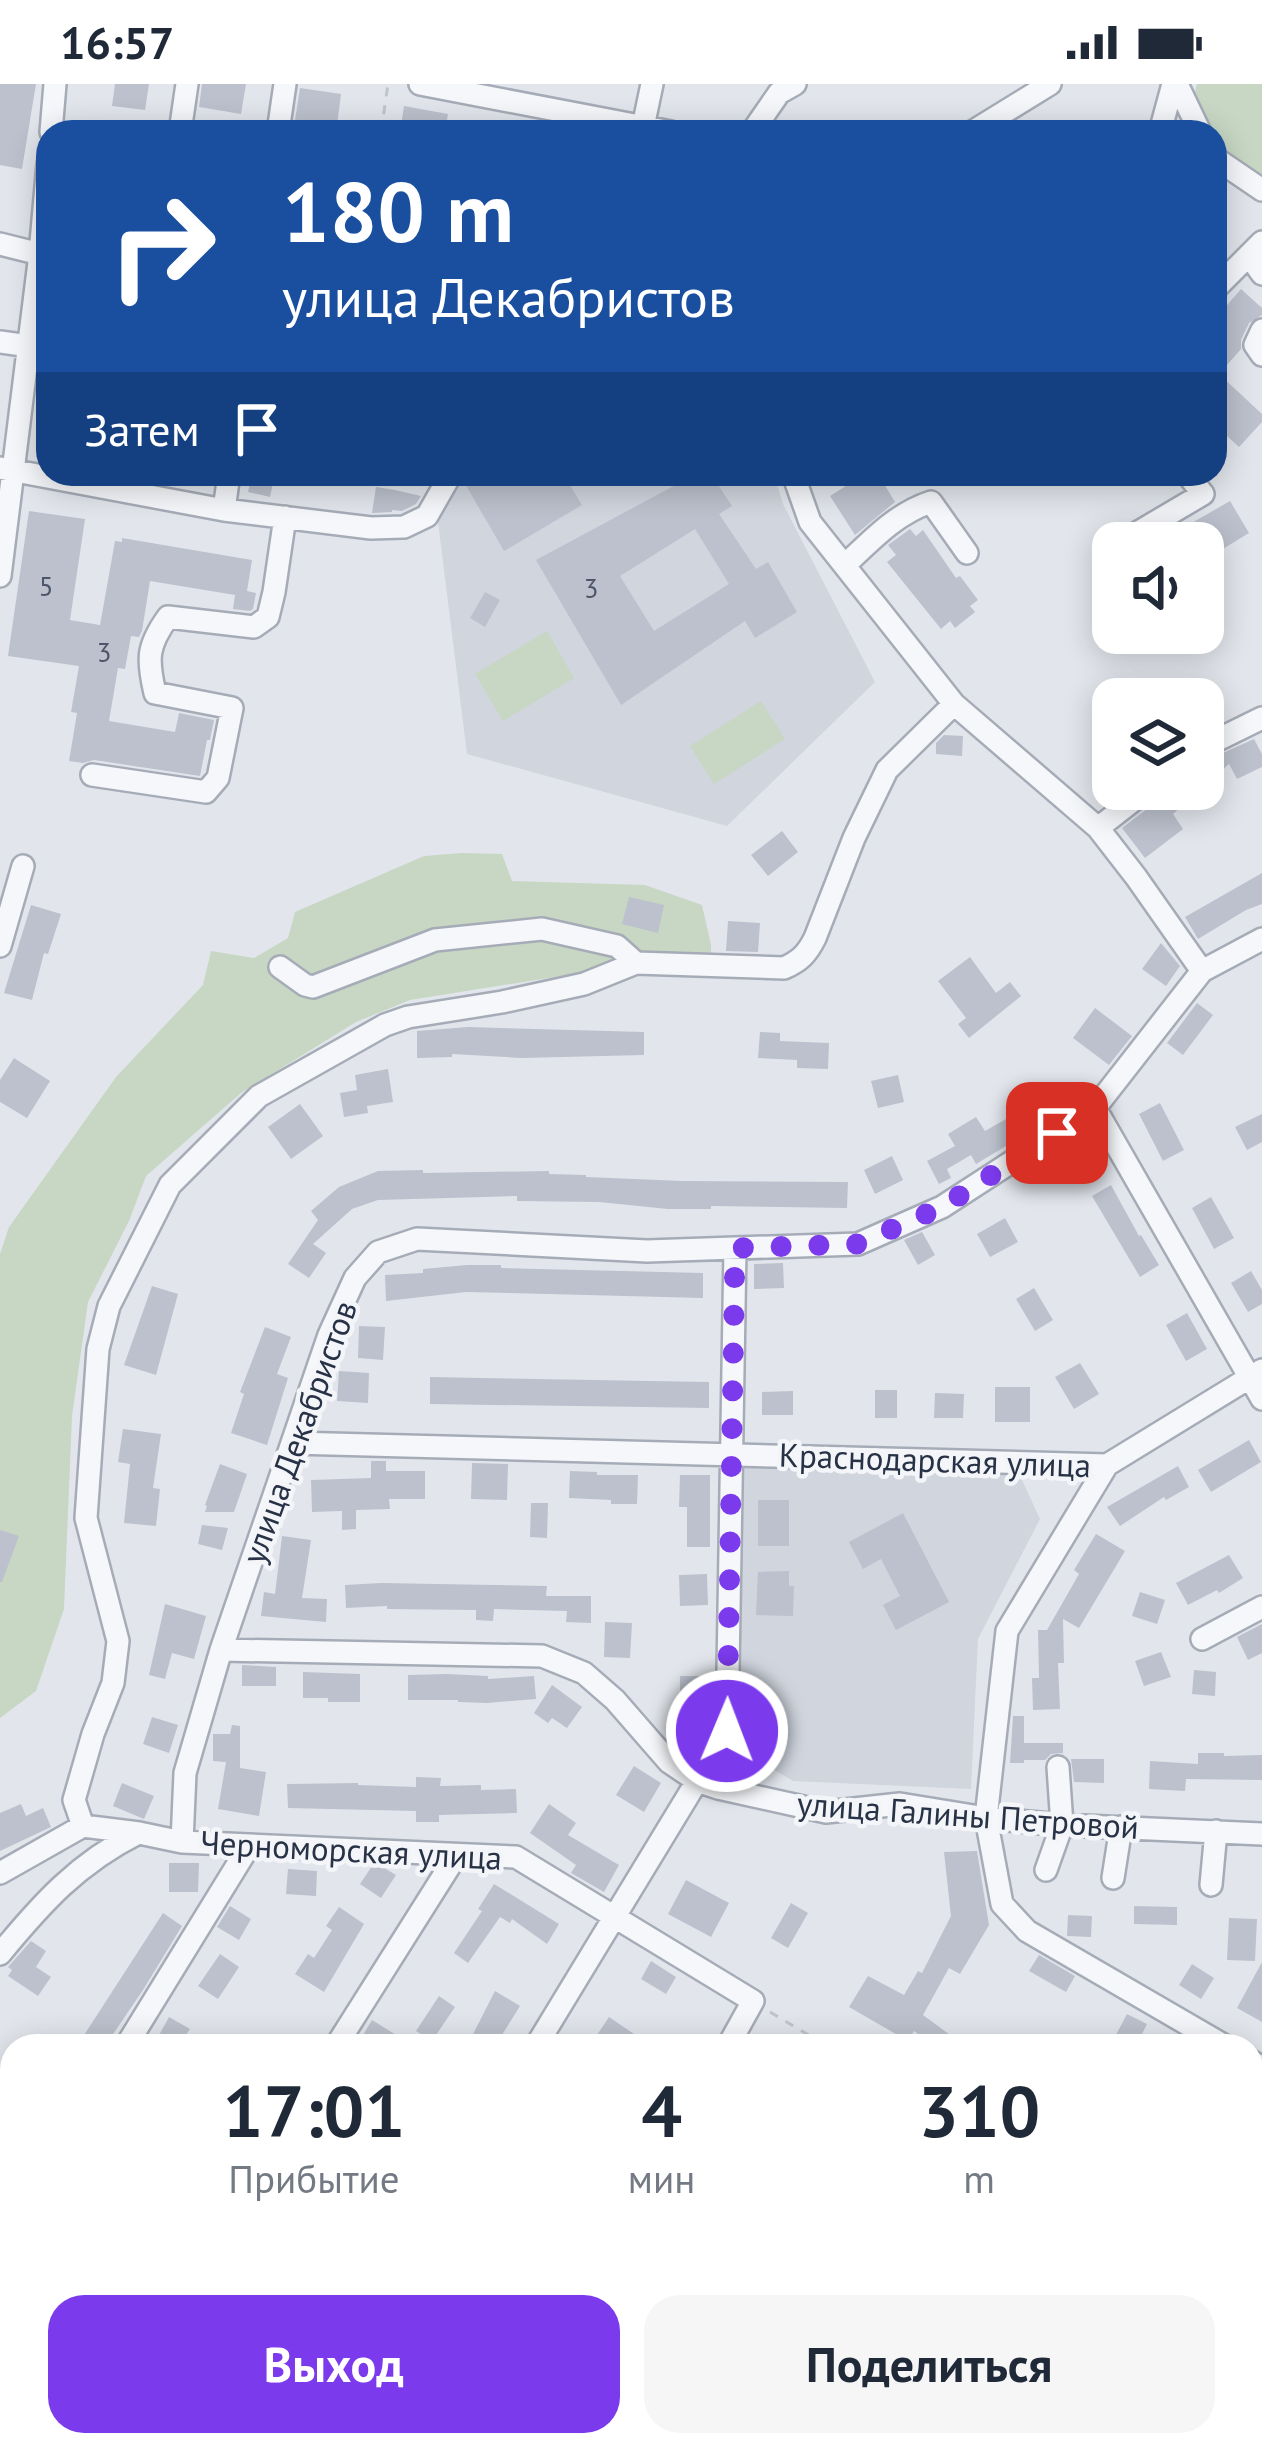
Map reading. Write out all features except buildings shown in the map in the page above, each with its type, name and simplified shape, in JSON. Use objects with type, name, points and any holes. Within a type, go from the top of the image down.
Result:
[{"type":"street","points":[[52,120],[55,84]]},
{"type":"street","points":[[182,120],[188,84]]},
{"type":"street","points":[[280,120],[285,84]]},
{"type":"street","points":[[420,84],[551,120]]},
{"type":"street","points":[[644,120],[652,84]]},
{"type":"street","points":[[761,120],[779,94],[795,84]]},
{"type":"street","points":[[992,120],[1050,84]]},
{"type":"street","points":[[1164,120],[1175,84]]},
{"type":"street","points":[[1175,84],[1194,120]]},
{"type":"street","points":[[1227,166],[1262,190]]},
{"type":"street","points":[[0,244],[36,253]]},
{"type":"street","points":[[1260,244],[1256,267],[1262,274]]},
{"type":"street","points":[[1227,277],[1260,244]]},
{"type":"street","points":[[0,576],[7,469],[36,287]]},
{"type":"street","points":[[1262,330],[1255,345],[1262,355]]},
{"type":"street","points":[[0,342],[29,346]]},
{"type":"street","points":[[97,486],[224,510],[371,528],[404,527],[427,516],[444,486]]},
{"type":"street","points":[[224,510],[227,486]]},
{"type":"street","points":[[797,486],[810,522],[954,704],[1098,828],[1202,970]]},
{"type":"street","points":[[1156,522],[1203,494],[1196,486]]},
{"type":"street","points":[[845,565],[888,524],[931,502],[967,553]]},
{"type":"street","points":[[92,775],[206,792],[218,778],[232,708],[155,693],[149,652],[168,617],[254,627],[268,617],[285,517]]},
{"type":"street","points":[[83,1826],[74,1800],[113,1683],[118,1642],[86,1518],[98,1349],[109,1306],[170,1185],[259,1096],[385,1025],[584,984],[636,963],[784,968],[799,961],[815,938],[887,770],[954,704]]},
{"type":"street","points":[[1224,737],[1262,718]]},
{"type":"street","points":[[1098,828],[1121,810]]},
{"type":"street","points":[[0,946],[23,866]]},
{"type":"street","points":[[280,967],[313,987],[435,940],[542,929],[617,946],[636,963]]},
{"type":"street","name":"улица Декабристов","points":[[182,1842],[185,1773],[221,1651],[329,1335],[355,1278],[378,1252],[417,1239],[647,1251],[858,1244],[942,1207],[1095,1108],[1202,970],[1262,939]]},
{"type":"street","points":[[1095,1108],[1256,1373],[1262,1399]]},
{"type":"street","points":[[727,1731],[735,1248]]},
{"type":"street","name":"Краснодарская улица","points":[[293,1443],[1107,1465],[1256,1373]]},
{"type":"street","points":[[1107,1465],[1007,1631],[986,1818],[1002,1904],[1027,1930],[1205,2034]]},
{"type":"street","points":[[1202,1639],[1262,1607]]},
{"type":"street","name":"улица Галины Петровой","points":[[221,1651],[542,1656],[584,1673],[669,1762],[697,1780],[826,1812],[900,1804],[1062,1826],[1262,1834]]},
{"type":"street","points":[[1046,1870],[1062,1826],[1058,1766]]},
{"type":"street","points":[[543,2034],[697,1780]]},
{"type":"street","points":[[0,1873],[83,1826],[182,1842]]},
{"type":"street","points":[[1113,1878],[1121,1827]]},
{"type":"street","points":[[1211,1885],[1216,1831]]},
{"type":"street","points":[[0,1954],[42,1903],[80,1869],[139,1832]]},
{"type":"street","name":"Черноморская улица","points":[[182,1842],[516,1857],[753,2002]]},
{"type":"street","points":[[133,2034],[249,1846]]},
{"type":"street","points":[[345,2034],[456,1856]]},
{"type":"street","points":[[735,2034],[753,2002]]},
{"type":"path","points":[[383,120],[388,84]]},
{"type":"path","points":[[727,1731],[727,1790]]},
{"type":"path","points":[[753,2002],[807,2034]]},
{"type":"shaded area","points":[[450,486],[778,486],[875,682],[727,826],[467,754],[436,506]]},
{"type":"shaded area","points":[[736,1461],[1017,1469],[1040,1519],[978,1639],[971,1789],[793,1781],[729,1743]]},
{"type":"green space","points":[[1197,84],[1262,84],[1262,178],[1227,151],[1227,120],[1204,120],[1193,99]]},
{"type":"green space","points":[[547,631],[574,678],[503,721],[475,674]]},
{"type":"green space","points":[[761,701],[785,739],[714,784],[690,746]]},
{"type":"green space","points":[[502,854],[512,881],[645,885],[702,905],[711,959],[410,1000],[356,1022],[241,1093],[146,1176],[88,1302],[72,1416],[64,1609],[36,1691],[0,1718],[0,1254],[9,1227],[116,1077],[203,985],[211,951],[254,958],[288,938],[295,912],[424,856]]},
{"type":"route","points":[[727,1731],[735,1248],[858,1244],[942,1207],[1057,1133]]}]
